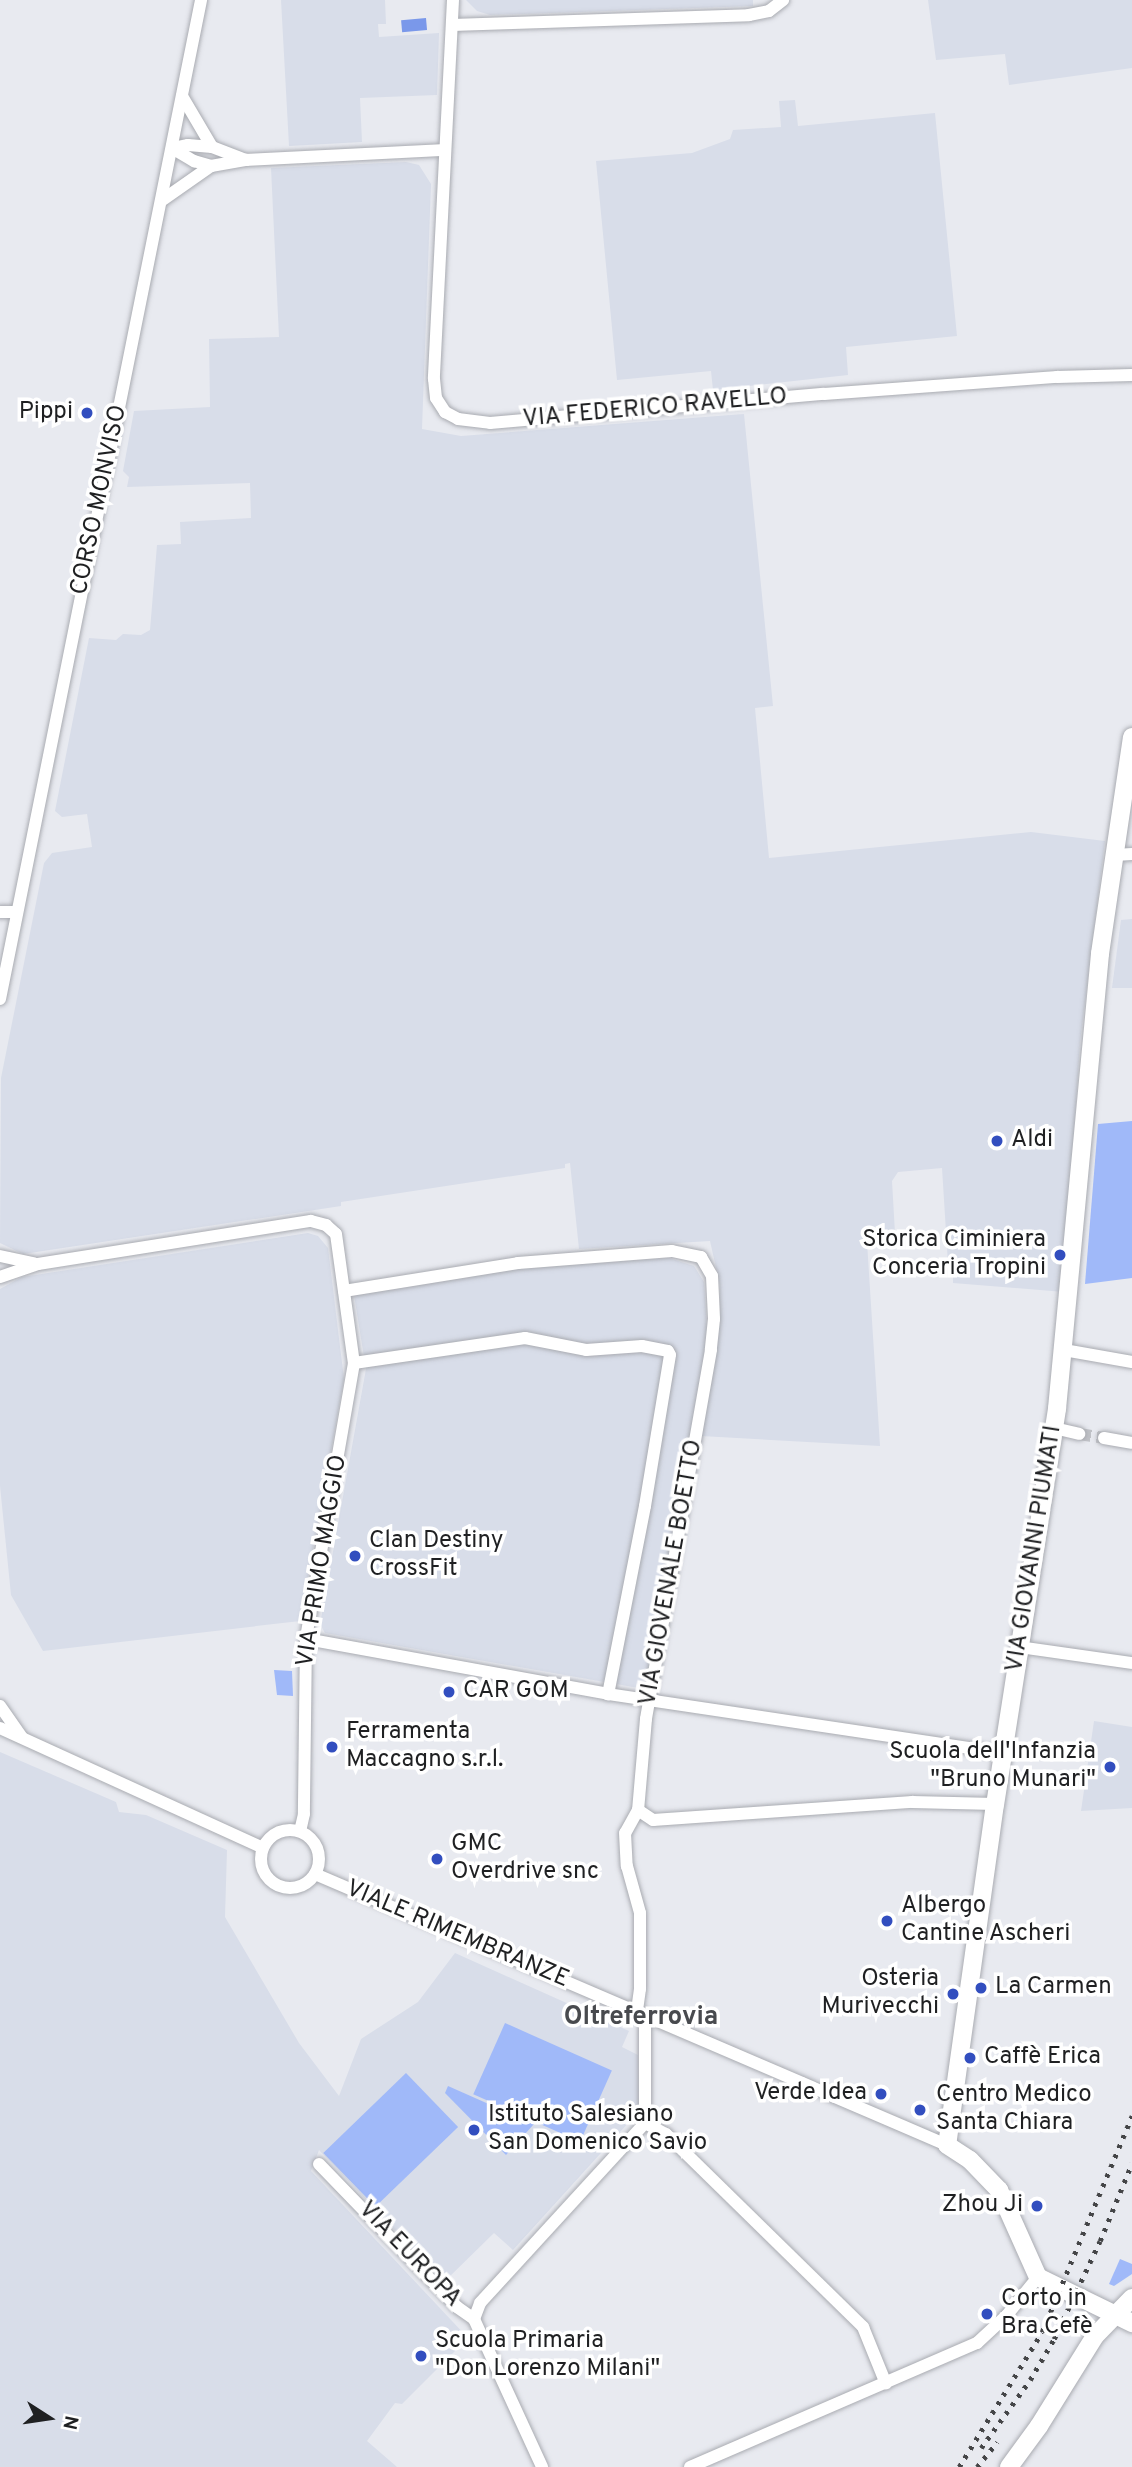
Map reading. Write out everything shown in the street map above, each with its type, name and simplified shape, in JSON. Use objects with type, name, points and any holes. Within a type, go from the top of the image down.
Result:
[{"type":"street","name":"CORSO MONVISO","points":[[0,999],[201,0]]},
{"type":"street","name":"VIA FEDERICO RAVELLO","points":[[453,0],[434,379],[436,398],[445,412],[458,419],[490,423],[824,394],[1057,377],[1132,375]]},
{"type":"street","points":[[452,25],[749,15],[769,11],[783,0]]},
{"type":"street","points":[[182,96],[212,147]]},
{"type":"street","points":[[172,148],[188,145],[212,147],[246,160]]},
{"type":"street","points":[[172,148],[194,162],[211,166],[246,160],[444,150]]},
{"type":"street","points":[[161,201],[211,166]]},
{"type":"street","name":"VIA GIOVANNI PIUMATI","points":[[947,2145],[995,1804],[1054,1429],[1064,1350],[1100,954],[1123,854],[1132,737]]},
{"type":"street","points":[[0,912],[18,912]]},
{"type":"street","name":"VIA PRIMO MAGGIO","points":[[0,1276],[38,1264],[312,1221],[326,1224],[337,1234],[354,1363],[306,1639],[304,1804],[300,1831]]},
{"type":"street","name":"VIA GIOVENALE BOETTO","points":[[344,1291],[518,1263],[686,1252],[701,1257],[712,1276],[714,1318],[711,1350],[646,1719],[638,1810],[625,1833],[627,1866],[640,1913],[639,1995],[645,2123]]},
{"type":"street","name":"VIA PRIMO MAGGIO","points":[[0,1256],[38,1264]]},
{"type":"street","points":[[354,1363],[525,1338],[586,1350],[642,1346],[668,1351],[670,1355],[645,1506],[608,1694]]},
{"type":"street","points":[[1064,1350],[1132,1362]]},
{"type":"street","points":[[1054,1429],[1079,1434]]},
{"type":"street","points":[[1104,1438],[1132,1443]]},
{"type":"street","points":[[306,1639],[650,1701],[1003,1754]]},
{"type":"street","points":[[1019,1647],[1132,1663]]},
{"type":"street","points":[[0,1706],[24,1740]]},
{"type":"street","points":[[0,1728],[262,1848]]},
{"type":"street","points":[[638,1810],[653,1820],[900,1802],[995,1804]]},
{"type":"street","points":[[282,1830],[300,1831],[315,1843],[318,1852],[315,1874],[296,1888],[278,1886],[265,1874],[261,1866],[262,1848],[274,1834],[282,1830]]},
{"type":"street","name":"VIALE RIMEMBRANZE","points":[[315,1874],[947,2145]]},
{"type":"street","points":[[474,2319],[480,2303],[645,2123],[666,2134],[863,2327],[886,2384]]},
{"type":"street","points":[[947,2145],[970,2160],[999,2190],[1038,2277],[1128,2322]]},
{"type":"street","name":"VIA EUROPA","points":[[319,2164],[457,2307],[474,2319],[542,2467]]},
{"type":"street","points":[[690,2467],[886,2384],[988,2335],[1038,2277]]},
{"type":"street","points":[[1083,2298],[1114,2300],[1132,2297],[1128,2322]]},
{"type":"street","points":[[1009,2467],[1039,2426],[1095,2336],[1128,2322]]},
{"type":"shaded area","points":[[281,0],[385,0],[386,24],[378,24],[379,37],[439,33],[437,95],[360,98],[362,142],[289,146]]},
{"type":"shaded area","points":[[466,0],[753,0],[753,6],[490,15],[477,11]]},
{"type":"shaded area","points":[[928,0],[1132,0],[1132,68],[1009,85],[1005,54],[936,60]]},
{"type":"shaded area","points":[[426,18],[427,30],[402,32],[401,20]]},
{"type":"shaded area","points":[[795,100],[798,126],[935,113],[957,336],[846,347],[848,375],[713,390],[711,371],[617,380],[596,161],[692,153],[730,139],[733,130],[781,127],[779,101]]},
{"type":"shaded area","points":[[406,162],[419,165],[431,184],[422,429],[461,436],[744,414],[773,706],[755,708],[769,858],[1031,832],[1105,841],[1080,1042],[1064,1292],[953,1283],[953,1265],[948,1264],[942,1168],[898,1172],[892,1181],[895,1233],[890,1241],[867,1242],[880,1446],[701,1436],[720,1321],[720,1285],[710,1241],[579,1249],[570,1163],[565,1164],[565,1168],[341,1202],[341,1206],[23,1254],[0,1243],[1,1078],[44,863],[52,853],[92,847],[87,814],[62,817],[55,811],[89,638],[116,640],[123,634],[141,635],[150,630],[157,545],[181,544],[180,522],[251,518],[250,483],[127,487],[129,477],[123,471],[134,411],[210,407],[209,339],[279,337],[271,168]]},
{"type":"shaded area","points":[[1132,919],[1132,988],[1112,988],[1121,920]]},
{"type":"shaded area","points":[[1132,1121],[1132,1278],[1085,1284],[1098,1124]]},
{"type":"shaded area","points":[[308,1233],[318,1236],[328,1248],[344,1379],[300,1621],[43,1651],[11,1595],[0,1486],[0,1289],[22,1277]]},
{"type":"shaded area","points":[[669,1258],[694,1266],[704,1282],[708,1345],[650,1690],[325,1633],[320,1624],[366,1369],[354,1295],[521,1268]]},
{"type":"shaded area","points":[[274,1670],[292,1671],[293,1696],[277,1695]]},
{"type":"shaded area","name":"Scuola dell'Infanzia \"Bruno Munari\"","points":[[1094,1721],[1132,1727],[1132,1808],[1081,1811]]},
{"type":"shaded area","points":[[0,1752],[116,1802],[119,1812],[146,1815],[227,1850],[225,1917],[299,2043],[339,2096],[361,2039],[418,2002],[455,1953],[629,2031],[622,2047],[638,2055],[639,2111],[513,2250],[494,2233],[444,2282],[319,2150],[311,2171],[468,2338],[402,2404],[395,2403],[367,2441],[397,2467],[0,2467]]},
{"type":"shaded area","points":[[505,2023],[612,2071],[580,2142],[473,2094]]},
{"type":"shaded area","points":[[406,2073],[458,2127],[375,2207],[323,2153]]},
{"type":"shaded area","points":[[448,2086],[534,2124],[506,2155],[445,2093]]},
{"type":"shaded area","points":[[1120,2259],[1132,2264],[1132,2274],[1114,2286],[1109,2284]]},
{"type":"tunnel","points":[[1079,1434],[1104,1438]]},
{"type":"railway","points":[[959,2467],[1042,2332],[1132,2116]]},
{"type":"railway","points":[[981,2448],[1030,2380],[1054,2339],[1100,2241],[1132,2163]]},
{"type":"railway","points":[[977,2467],[997,2442]]},
{"type":"place","name":"Pippi","points":[[87,413]]},
{"type":"place","name":"Aldi","points":[[997,1141]]},
{"type":"place","name":"Storica Ciminiera Conceria Tropini","points":[[1060,1255]]},
{"type":"place","name":"Clan Destiny CrossFit","points":[[355,1556]]},
{"type":"place","name":"CAR GOM","points":[[449,1692]]},
{"type":"place","name":"Ferramenta Maccagno s.r.l.","points":[[332,1747]]},
{"type":"place","name":"Scuola dell'Infanzia \"Bruno Munari\"","points":[[1110,1767]]},
{"type":"place","name":"GMC Overdrive snc","points":[[437,1859]]},
{"type":"place","name":"Albergo Cantine Ascheri","points":[[887,1921]]},
{"type":"place","name":"La Carmen","points":[[981,1988]]},
{"type":"place","name":"Osteria Murivecchi","points":[[953,1994]]},
{"type":"place","name":"Caffè Erica","points":[[970,2058]]},
{"type":"place","name":"Verde Idea","points":[[881,2094]]},
{"type":"place","name":"Centro Medico Santa Chiara","points":[[920,2110]]},
{"type":"place","name":"Istituto Salesiano San Domenico Savio","points":[[474,2130]]},
{"type":"place","name":"Zhou Ji","points":[[1037,2206]]},
{"type":"place","name":"Corto in Bra Cefè","points":[[987,2314]]},
{"type":"place","name":"Scuola Primaria \"Don Lorenzo Milani\"","points":[[421,2356]]},
{"type":"district","name":"Oltreferrovia","points":[[641,2018]]}]
